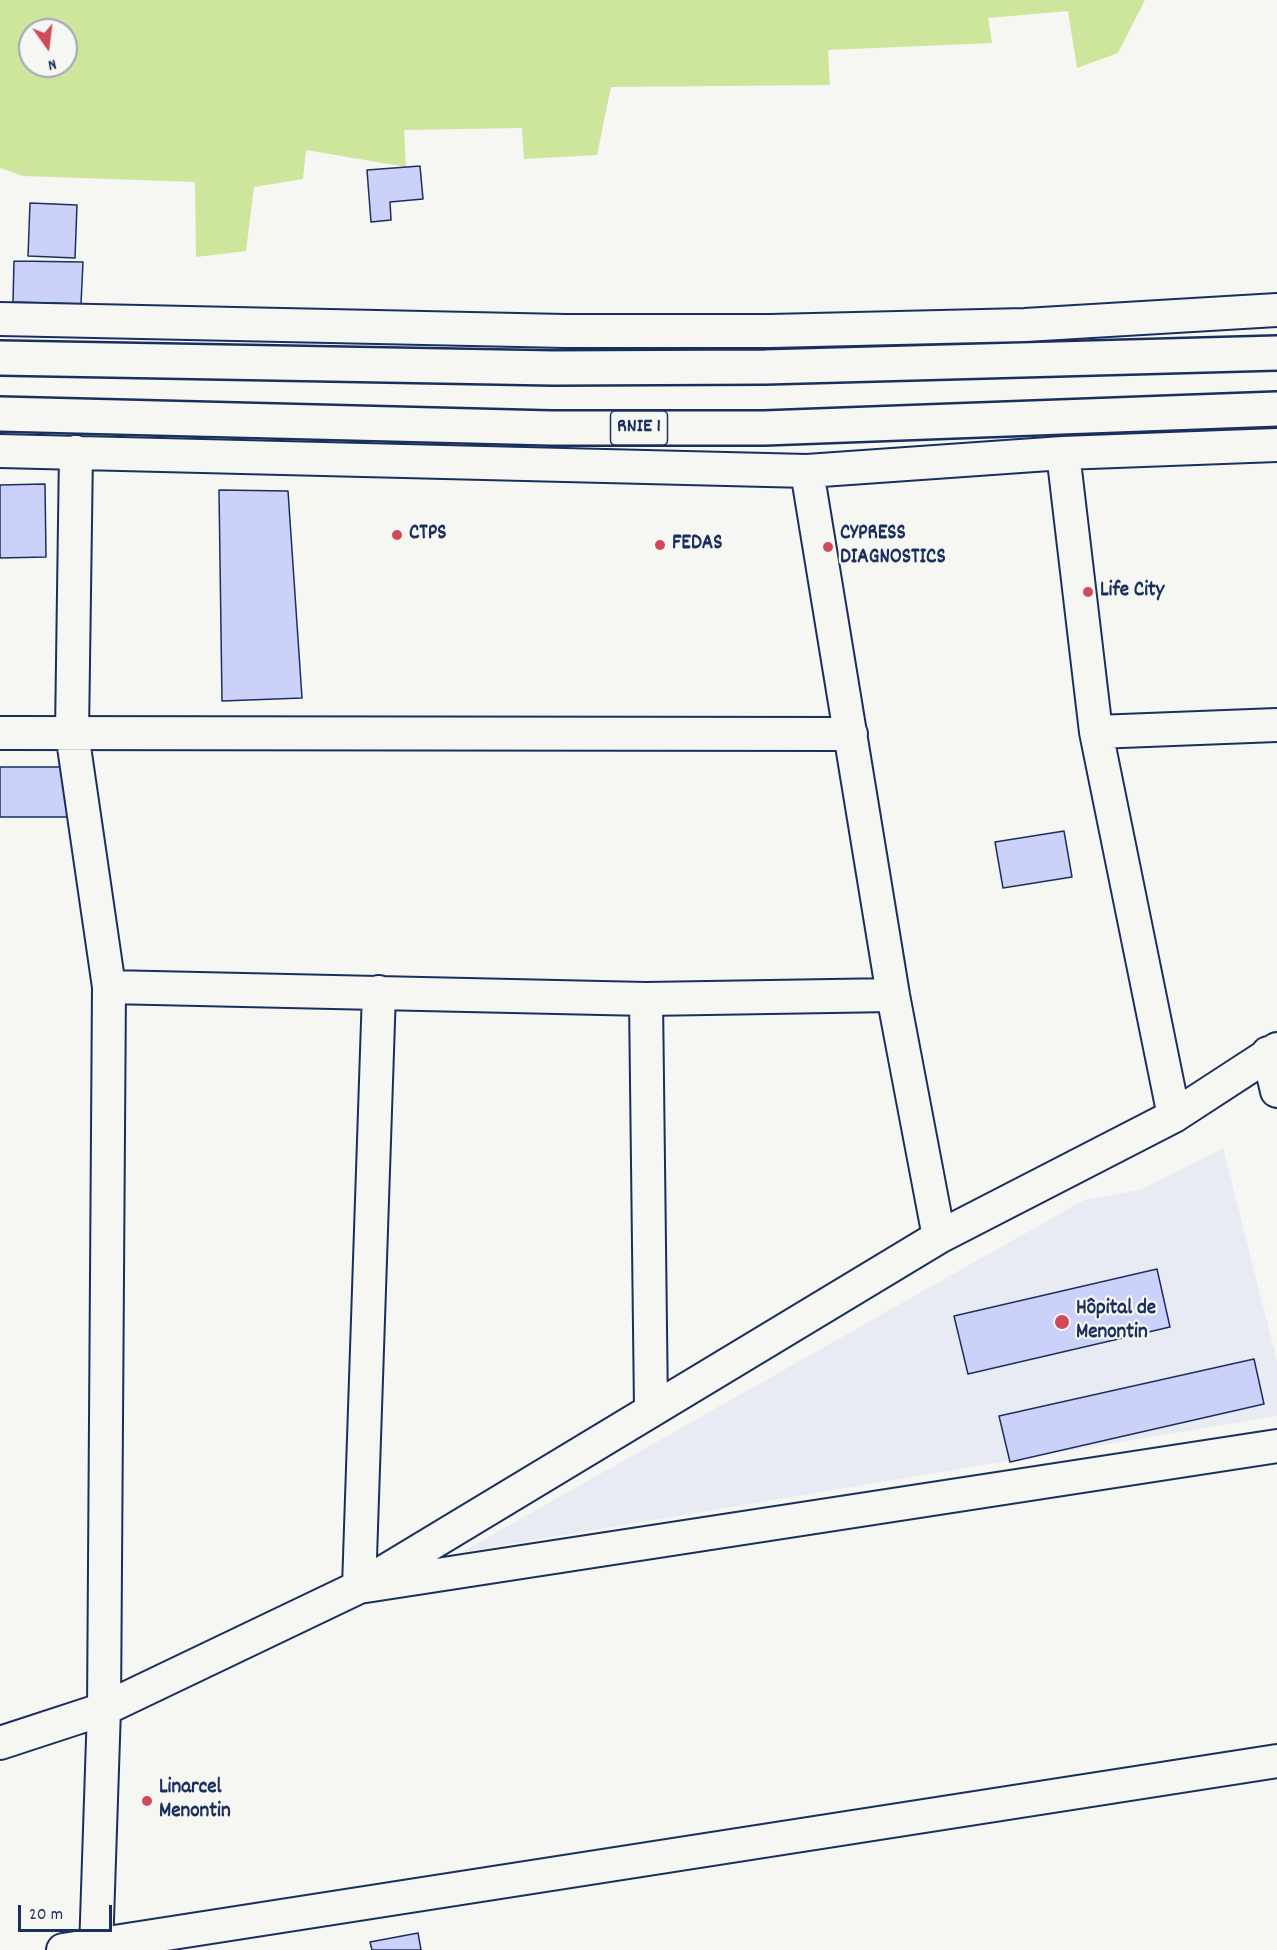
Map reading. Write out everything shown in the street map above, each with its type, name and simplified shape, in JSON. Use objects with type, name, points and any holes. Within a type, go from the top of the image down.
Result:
[{"type":"highway","points":[[0,358],[564,368],[765,367],[1277,352]]},
{"type":"highway","name":"RNIE 1","points":[[0,414],[551,428],[764,428],[1277,408]]},
{"type":"street","points":[[0,320],[565,331],[770,331],[1025,325],[1277,310]]},
{"type":"street","points":[[0,451],[807,471],[1062,453],[1277,445]]},
{"type":"street","points":[[76,452],[72,733],[109,987],[104,1709],[96,1947]]},
{"type":"street","points":[[1062,453],[1096,732],[1174,1116]]},
{"type":"street","points":[[807,471],[893,995],[939,1237]]},
{"type":"street","points":[[1096,732],[1277,725]]},
{"type":"street","points":[[0,733],[851,734]]},
{"type":"street","points":[[109,987],[646,999],[893,995]]},
{"type":"street","points":[[359,1587],[379,992]]},
{"type":"street","points":[[646,999],[651,1409]]},
{"type":"street","points":[[0,1743],[104,1709],[359,1587],[939,1237],[1174,1116],[1273,1051],[1277,1091]]},
{"type":"street","points":[[359,1587],[1277,1446]]},
{"type":"street","points":[[63,1950],[96,1947],[1277,1761]]},
{"type":"shaded area","points":[[1223,1148],[1277,1361],[1277,1416],[462,1552],[1084,1200],[1139,1190]]},
{"type":"green space","points":[[0,0],[1145,0],[1118,53],[1077,68],[1068,11],[988,18],[992,43],[828,50],[830,85],[611,87],[597,155],[524,159],[522,128],[404,130],[406,167],[306,150],[303,179],[254,187],[246,251],[196,257],[195,182],[23,176],[0,168]]},
{"type":"building","points":[[420,166],[423,199],[390,202],[391,220],[371,222],[367,170]]},
{"type":"building","points":[[30,203],[77,205],[75,258],[28,256]]},
{"type":"building","points":[[14,261],[83,262],[81,304],[13,302]]},
{"type":"building","points":[[45,484],[46,557],[0,558],[0,485]]},
{"type":"building","points":[[219,490],[288,491],[302,698],[222,701]]},
{"type":"building","points":[[0,767],[69,767],[69,817],[0,817]]},
{"type":"building","points":[[1064,831],[1072,877],[1003,888],[995,842]]},
{"type":"building","name":"Hôpital de Menontin","points":[[1157,1269],[1170,1327],[968,1374],[954,1316]]},
{"type":"building","points":[[1254,1359],[1264,1404],[1010,1462],[999,1416]]},
{"type":"building","points":[[418,1933],[421,1950],[372,1950],[370,1942]]},
{"type":"place","name":"CTPS","points":[[397,535]]},
{"type":"place","name":"FEDAS","points":[[660,545]]},
{"type":"place","name":"CYPRESS DIAGNOSTICS","points":[[828,547]]},
{"type":"place","name":"Life City","points":[[1088,592]]},
{"type":"place","name":"Hôpital de Menontin","points":[[1062,1322]]},
{"type":"place","name":"Linarcel Menontin","points":[[147,1801]]}]
